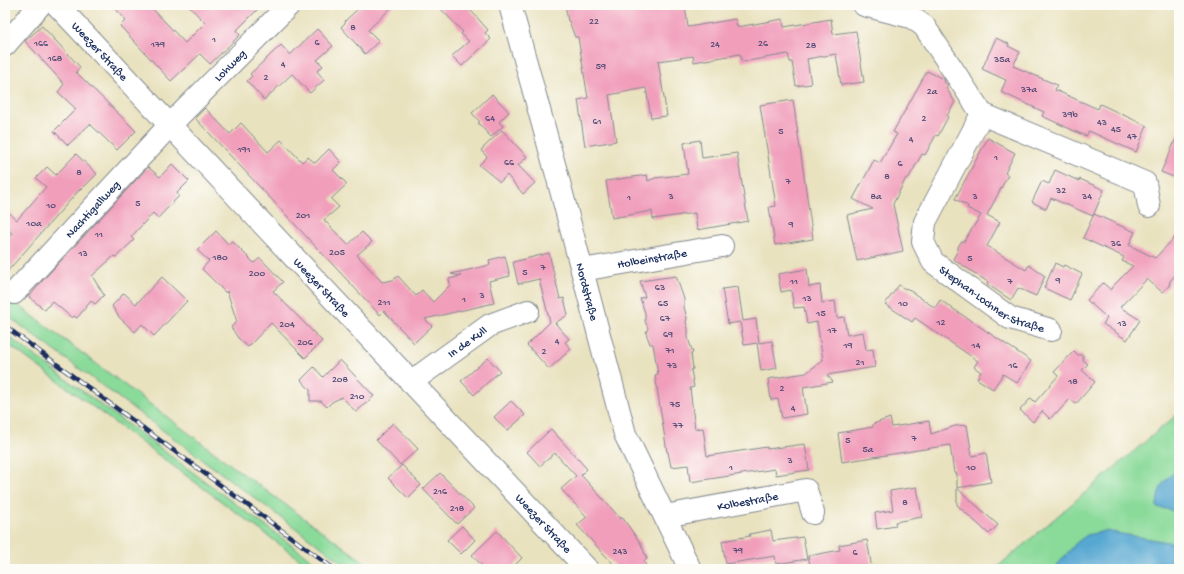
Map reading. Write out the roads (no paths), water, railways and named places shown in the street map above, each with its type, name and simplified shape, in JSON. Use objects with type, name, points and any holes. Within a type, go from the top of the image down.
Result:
[{"type":"street","points":[[5,45],[40,5]]},
{"type":"street","name":"Weezer Straße","points":[[57,5],[587,569]]},
{"type":"street","name":"Lohweg","points":[[170,125],[289,5]]},
{"type":"street","name":"Nordstraße","points":[[510,5],[625,434],[690,569]]},
{"type":"street","points":[[864,5],[911,17],[924,26],[982,114],[1145,183],[1149,206]]},
{"type":"street","name":"Stephan-Lochner-Straße","points":[[982,114],[925,222],[923,242],[933,262],[1010,318],[1051,330]]},
{"type":"street","name":"Nachtigallweg","points":[[14,293],[170,125]]},
{"type":"street","name":"Holbeinstraße","points":[[582,270],[722,246]]},
{"type":"street","name":"In de Kull","points":[[411,382],[490,325],[528,311]]},
{"type":"street","name":"Kolbestraße","points":[[665,516],[806,490],[813,513]]},
{"type":"water","points":[[1175,472],[1179,473],[1179,512],[1157,507],[1158,496],[1163,483]]},
{"type":"water","points":[[1105,531],[1179,544],[1179,569],[1054,569],[1076,543],[1087,535]]},
{"type":"railway","points":[[5,326],[334,569]]}]
